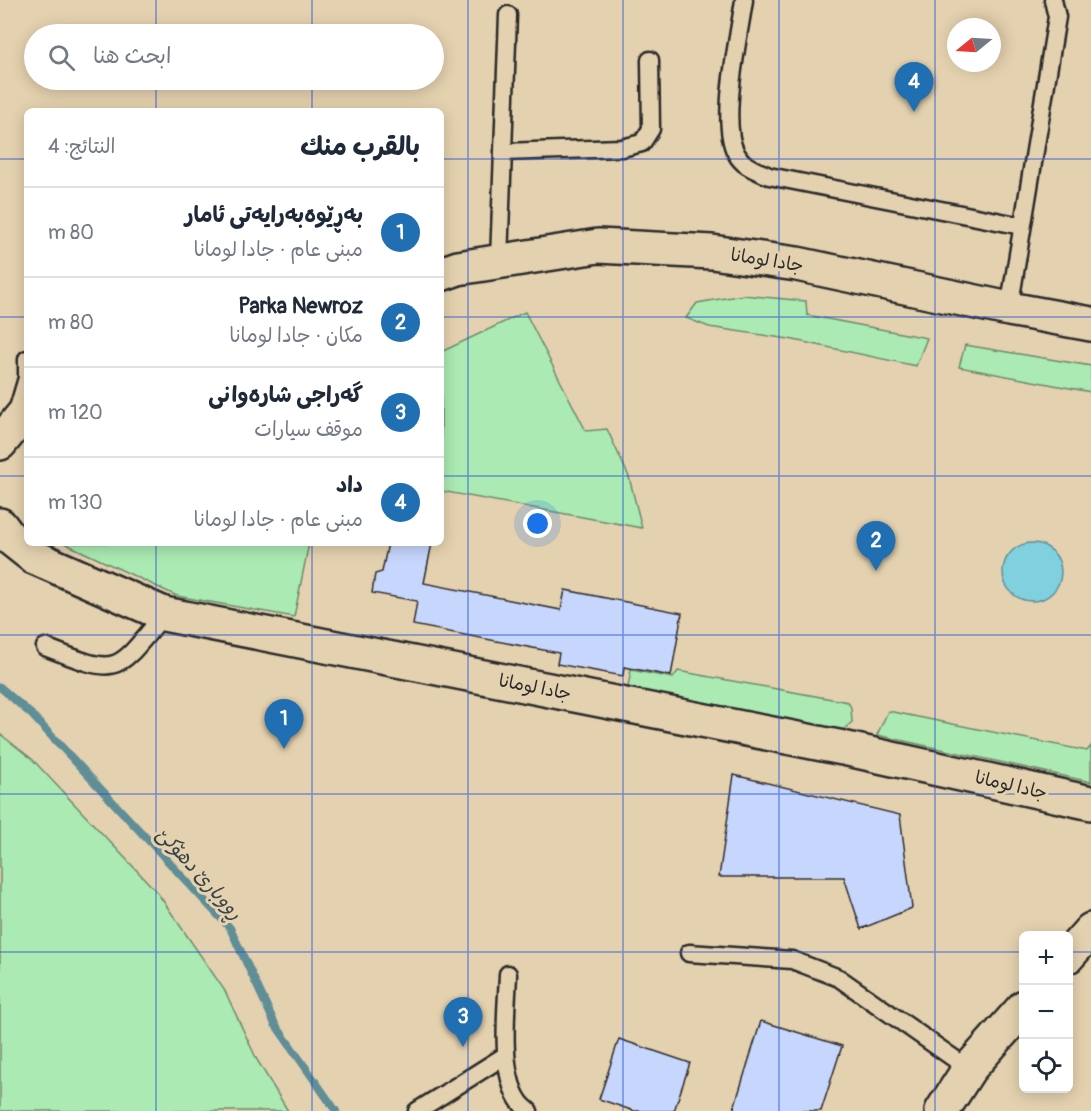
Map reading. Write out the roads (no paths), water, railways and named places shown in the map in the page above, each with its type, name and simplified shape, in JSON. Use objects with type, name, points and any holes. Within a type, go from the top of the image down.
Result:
[{"type":"main road","name":"جادا لومانا","points":[[444,273],[500,260],[598,246],[712,252],[797,264],[1091,324]]},
{"type":"main road","points":[[0,503],[24,523]]},
{"type":"main road","name":"جادا لومانا","points":[[0,525],[10,538],[34,558],[164,614],[834,746],[1091,803]]},
{"type":"main road","name":"جادا لومانا","points":[[53,546],[171,598],[369,642],[860,738],[1091,787]]},
{"type":"main road","points":[[1073,950],[1091,930]]},
{"type":"main road","points":[[942,1111],[969,1069],[1019,1012]]},
{"type":"lane","points":[[744,0],[727,124],[735,153],[747,167],[770,176],[1022,226]]},
{"type":"lane","points":[[1009,309],[1057,17],[1053,0]]},
{"type":"lane","points":[[500,260],[508,15]]},
{"type":"lane","points":[[503,152],[622,148],[642,143],[651,129],[650,60]]},
{"type":"lane","points":[[13,427],[24,388]]},
{"type":"lane","points":[[45,647],[96,667],[115,665],[129,657],[164,614]]},
{"type":"lane","points":[[689,953],[792,960],[839,978],[969,1069]]},
{"type":"lane","points":[[508,974],[506,1054],[511,1086],[521,1106],[529,1111]]},
{"type":"lane","points":[[417,1111],[506,1054]]},
{"type":"water","points":[[1032,543],[1043,545],[1056,556],[1061,572],[1059,583],[1048,596],[1032,601],[1021,599],[1008,588],[1003,572],[1005,561],[1016,548]]},
{"type":"waterway","name":"ڕووبارێ دهۆكێ","points":[[0,687],[32,715],[230,928],[275,1024],[336,1111]]},
{"type":"place","name":"داد","points":[[914,112]]},
{"type":"place","name":"Parka Newroz","points":[[876,571]]},
{"type":"place","name":"بەڕێوەبەرایەتی ئامار","points":[[284,749]]},
{"type":"place","name":"گەراجی شارەوانی","points":[[463,1047]]}]
